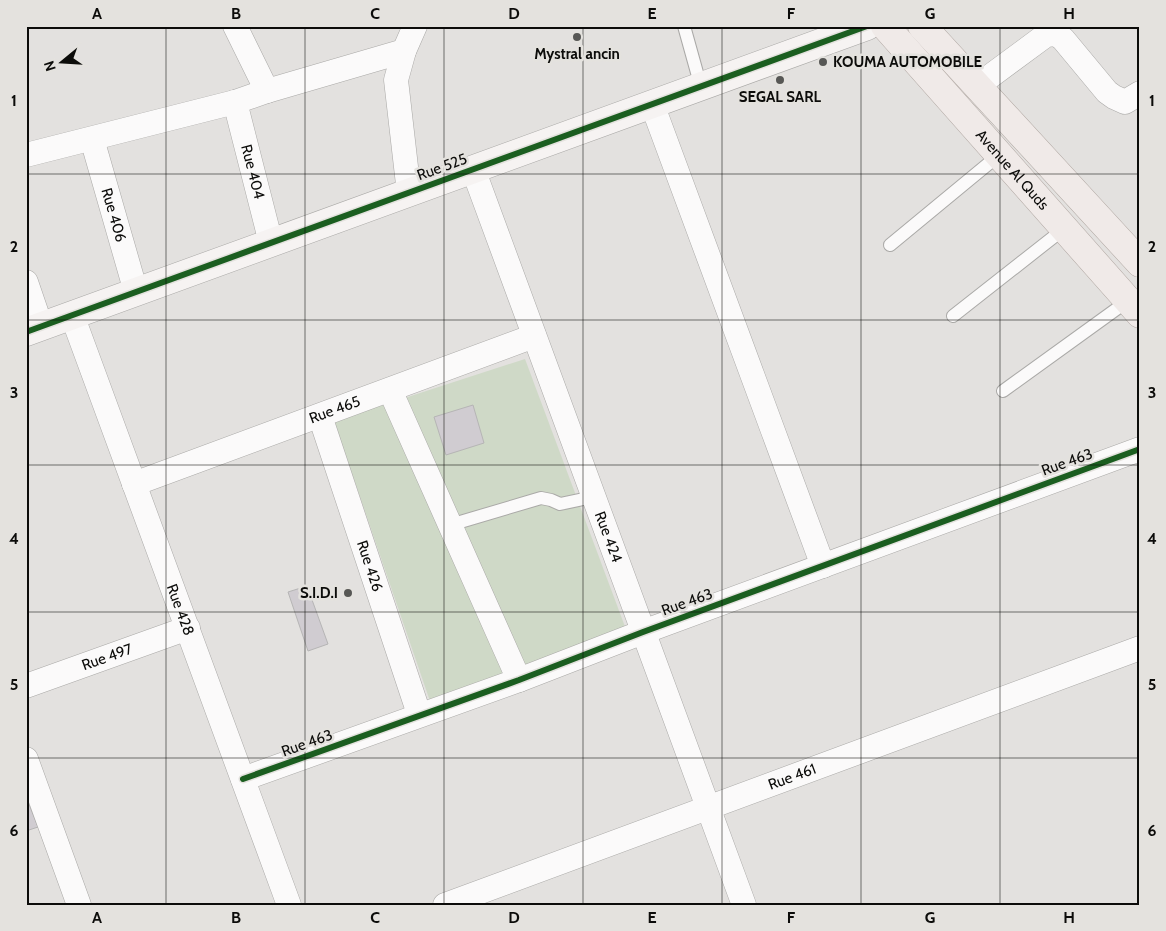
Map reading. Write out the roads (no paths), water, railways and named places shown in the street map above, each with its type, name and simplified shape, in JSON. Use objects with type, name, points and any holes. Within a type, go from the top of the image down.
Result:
[{"type":"main road","name":"Avenue Al Quds","points":[[885,26],[1134,307]]},
{"type":"main road","name":"Avenue Al Quds","points":[[922,26],[1140,263]]},
{"type":"street","points":[[235,26],[267,91]]},
{"type":"street","points":[[409,193],[396,80],[404,51],[415,26]]},
{"type":"street","name":"Rue 525","points":[[34,329],[867,26]]},
{"type":"street","points":[[977,86],[1046,35],[1056,34],[1063,39],[1107,92],[1114,97],[1125,102],[1140,93]]},
{"type":"street","points":[[26,155],[235,102],[404,51]]},
{"type":"street","name":"Rue 404","points":[[235,102],[271,243]]},
{"type":"street","points":[[652,104],[823,566]]},
{"type":"street","name":"Rue 406","points":[[92,139],[136,292]]},
{"type":"street","name":"Rue 424","points":[[473,170],[744,905]]},
{"type":"street","points":[[26,282],[34,329]]},
{"type":"street","name":"Rue 428","points":[[72,315],[289,905]]},
{"type":"street","name":"Rue 465","points":[[134,484],[534,336]]},
{"type":"street","points":[[390,390],[519,680]]},
{"type":"street","name":"Rue 426","points":[[320,416],[419,714]]},
{"type":"street","name":"Rue 463","points":[[243,779],[419,714],[519,680],[643,632],[1140,449]]},
{"type":"street","name":"Rue 497","points":[[26,686],[188,628]]},
{"type":"street","name":"Rue 461","points":[[444,905],[1140,648]]},
{"type":"street","points":[[26,759],[79,905]]},
{"type":"lane","points":[[684,26],[701,87]]},
{"type":"lane","points":[[890,245],[999,155]]},
{"type":"lane","points":[[953,316],[1065,228]]},
{"type":"lane","points":[[1002,390],[1134,307]]},
{"type":"lane","points":[[450,525],[541,498],[560,504],[593,497]]},
{"type":"place","name":"Mystral ancin","points":[[577,37]]},
{"type":"place","name":"KOUMA AUTOMOBILE","points":[[823,62]]},
{"type":"place","name":"SEGAL SARL","points":[[780,80]]},
{"type":"place","name":"S.I.D.I","points":[[348,593]]}]
